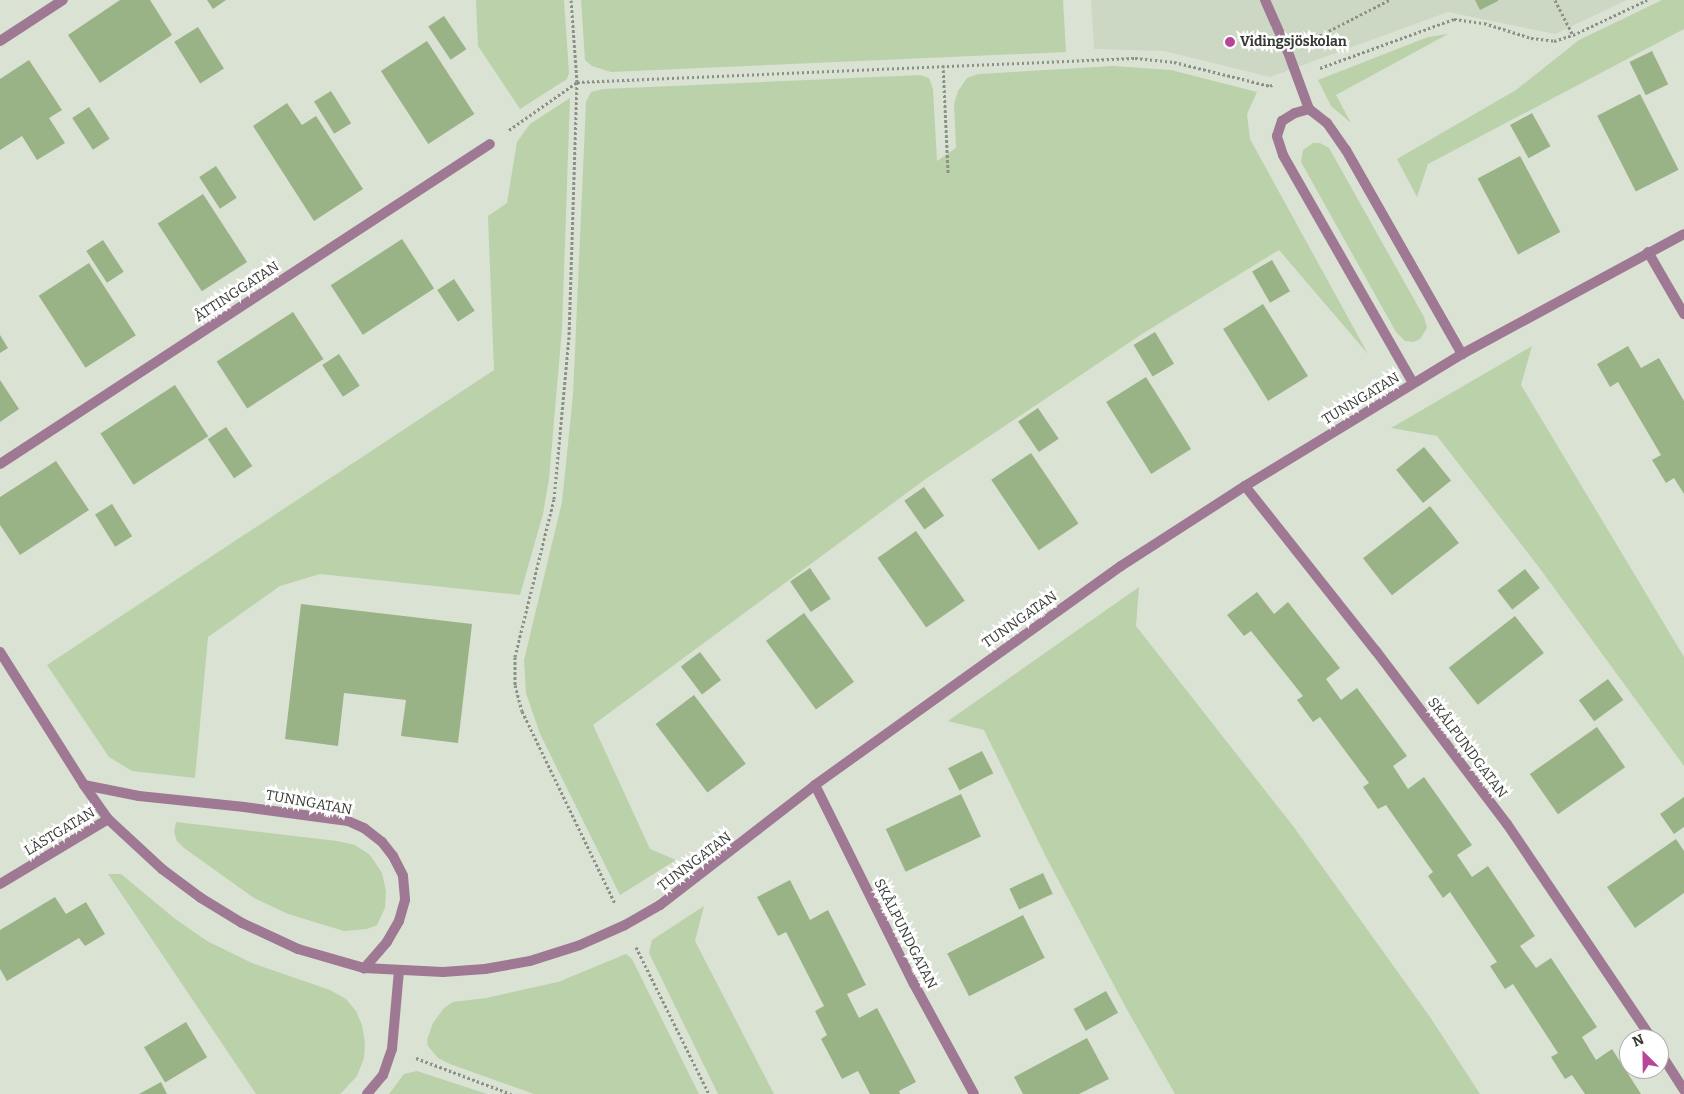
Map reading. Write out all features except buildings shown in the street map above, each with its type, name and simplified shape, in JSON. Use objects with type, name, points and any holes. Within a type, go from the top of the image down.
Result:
[{"type":"street","points":[[0,41],[63,0]]},
{"type":"street","points":[[1264,0],[1288,52],[1309,109],[1327,123],[1346,150],[1462,354]]},
{"type":"street","points":[[1309,109],[1295,113],[1282,121],[1277,136],[1283,155],[1413,383]]},
{"type":"street","name":"ÅTTINGGATAN","points":[[0,464],[490,144]]},
{"type":"street","name":"TUNNGATAN","points":[[0,652],[84,785],[108,819],[162,869],[201,898],[242,923],[298,949],[364,968],[443,972],[485,969],[530,961],[580,945],[625,925],[660,906],[816,785],[1121,566],[1245,486],[1462,354],[1684,234]]},
{"type":"street","points":[[1648,252],[1684,314]]},
{"type":"street","name":"SKÅLPUNDGATAN","points":[[1245,486],[1376,651],[1508,824],[1645,1029]]},
{"type":"street","name":"TUNNGATAN","points":[[84,785],[139,796],[244,807],[348,821],[364,828],[382,842],[393,856],[403,876],[405,900],[399,922],[387,942],[364,968]]},
{"type":"street","name":"SKÅLPUNDGATAN","points":[[816,785],[914,984],[974,1094]]},
{"type":"street","name":"LÄSTGATAN","points":[[0,884],[108,819]]},
{"type":"street","points":[[367,1094],[383,1075],[392,1049],[399,971]]},
{"type":"street","points":[[1669,1066],[1684,1090]]},
{"type":"path","points":[[571,0],[577,82],[569,337],[554,499],[515,658],[515,685],[522,711],[709,1094]]},
{"type":"path","points":[[1288,52],[1389,0]]},
{"type":"path","points":[[1555,0],[1573,35]]},
{"type":"path","points":[[490,144],[577,82],[1136,58],[1174,62],[1270,86],[1454,19],[1484,22],[1531,38],[1554,40],[1573,35],[1646,0]]},
{"type":"path","points":[[942,65],[948,173]]},
{"type":"path","points":[[392,1049],[511,1094]]},
{"type":"shaded area","name":"Vidingsjöskolan","points":[[1091,0],[1627,0],[1555,34],[1448,12],[1270,77],[1164,51],[1094,49]]},
{"type":"green space","points":[[476,0],[564,0],[569,73],[567,79],[520,109],[478,46]]},
{"type":"green space","points":[[581,0],[1063,0],[1066,52],[611,72],[592,66],[585,60]]},
{"type":"green space","points":[[1662,0],[1684,0],[1684,29],[1428,164],[1417,197],[1397,159],[1516,90],[1579,40]]},
{"type":"green space","points":[[1448,34],[1336,95],[1351,123],[1331,106],[1318,80],[1428,37]]},
{"type":"green space","points":[[1113,66],[1171,70],[1257,92],[1247,114],[1250,139],[1368,354],[1279,250],[1142,334],[927,478],[593,725],[650,849],[676,860],[620,895],[540,734],[526,693],[524,660],[562,502],[573,395],[586,102],[591,92],[603,89],[920,75],[929,78],[933,89],[937,161],[956,148],[954,104],[958,91],[967,78],[978,74]]},
{"type":"green space","points":[[570,98],[562,329],[549,479],[543,514],[520,595],[320,574],[280,586],[208,637],[195,778],[132,771],[109,757],[47,665],[494,370],[488,216],[507,203],[517,142],[530,124]]},
{"type":"green space","points":[[1313,143],[1320,143],[1329,148],[1424,317],[1427,328],[1420,339],[1413,342],[1405,341],[1396,332],[1301,162],[1303,150]]},
{"type":"green space","points":[[1532,346],[1521,385],[1684,657],[1684,766],[1538,566],[1437,436],[1391,428]]},
{"type":"green space","points":[[1139,587],[1136,626],[1293,826],[1430,1017],[1480,1094],[1175,1094],[1125,1006],[1046,857],[984,730],[948,721]]},
{"type":"green space","points":[[176,822],[337,841],[355,845],[370,855],[382,873],[386,891],[385,908],[377,925],[367,929],[344,931],[288,914],[254,898],[184,848],[177,841],[174,832]]},
{"type":"green space","points":[[108,874],[121,874],[174,918],[207,941],[252,963],[330,990],[346,999],[356,1011],[362,1025],[365,1043],[364,1058],[357,1076],[340,1094],[256,1094]]},
{"type":"green space","points":[[704,906],[695,941],[774,1094],[718,1094],[649,953],[652,940]]},
{"type":"green space","points":[[626,954],[632,959],[699,1094],[534,1094],[450,1064],[438,1058],[428,1046],[427,1040],[433,1023],[444,1008],[453,1002],[486,998],[558,982]]},
{"type":"green space","points":[[417,1071],[487,1094],[389,1094],[404,1074]]},
{"type":"place","name":"Vidingsjöskolan","points":[[1230,42]]}]
